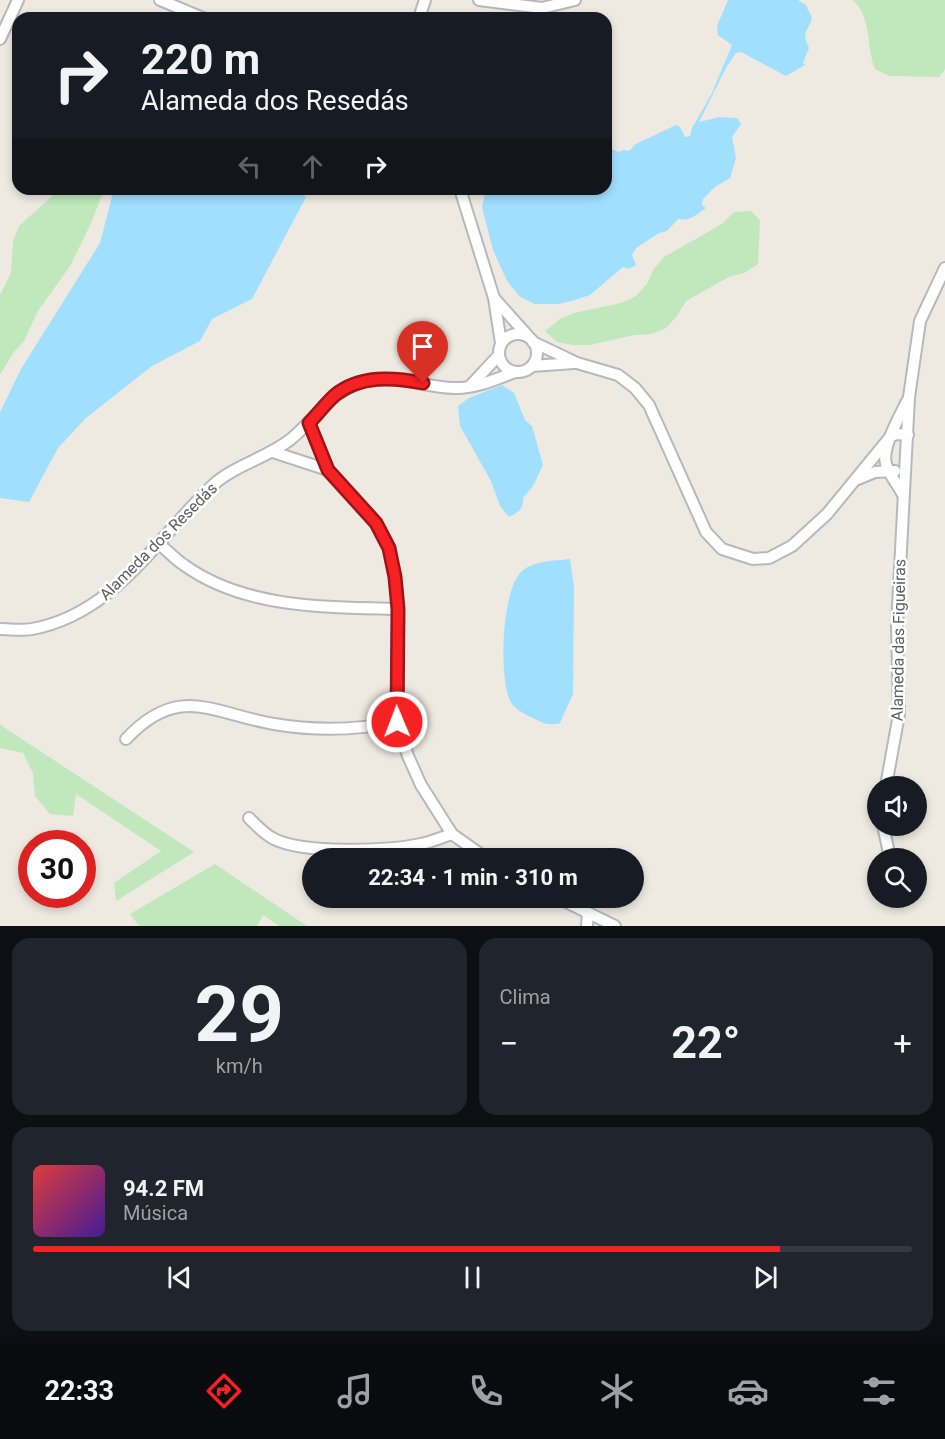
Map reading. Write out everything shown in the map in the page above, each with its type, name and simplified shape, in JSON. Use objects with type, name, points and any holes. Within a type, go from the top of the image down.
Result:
[{"type":"street","points":[[160,0],[189,12]]},
{"type":"street","points":[[479,0],[542,8],[575,0]]},
{"type":"street","points":[[0,39],[12,13]]},
{"type":"street","points":[[462,195],[494,298],[501,343],[499,356],[469,388]]},
{"type":"street","points":[[902,494],[885,458],[891,436],[909,397],[920,321],[945,268]]},
{"type":"street","points":[[469,388],[527,370],[532,366],[537,354],[531,340],[494,298]]},
{"type":"street","points":[[501,343],[511,335],[523,335],[577,363],[618,375],[635,388],[649,405],[706,532],[722,549],[753,560],[769,558],[792,546],[828,513],[891,436],[908,435]]},
{"type":"street","points":[[499,356],[504,366],[515,372]]},
{"type":"street","points":[[532,366],[577,363]]},
{"type":"street","name":"Alameda dos Resedás","points":[[0,629],[30,629],[62,621],[90,607],[122,581],[159,544],[214,483],[273,452],[309,423],[336,395],[353,385],[392,378],[436,386],[469,388]]},
{"type":"street","name":"Alameda das Figueiras","points":[[888,776],[899,714],[897,626],[902,494],[909,397]]},
{"type":"street","points":[[309,423],[328,470],[376,523],[389,548],[398,609],[397,722],[421,785],[452,834],[472,848]]},
{"type":"street","points":[[273,452],[328,470]]},
{"type":"street","points":[[855,480],[875,472],[904,470]]},
{"type":"street","points":[[159,544],[185,566],[205,577],[261,598],[315,606],[398,609]]},
{"type":"street","points":[[126,739],[155,714],[172,707],[191,705],[274,724],[324,729],[368,728],[397,722]]},
{"type":"street","points":[[249,818],[262,832],[275,840],[301,846],[391,849],[423,844],[452,834]]},
{"type":"street","points":[[578,908],[615,926]]},
{"type":"street","points":[[586,926],[588,913]]},
{"type":"green space","points":[[853,0],[945,0],[945,69],[939,77],[889,76],[875,69],[866,24],[859,7]]},
{"type":"green space","points":[[53,195],[102,195],[70,266],[38,311],[24,341],[13,353],[0,375],[0,295],[11,273],[13,241],[19,226]]},
{"type":"green space","points":[[751,211],[760,220],[758,264],[686,301],[666,328],[651,334],[634,335],[590,345],[557,342],[545,331],[560,319],[574,313],[621,303],[636,296],[647,284],[653,270],[664,257],[722,224],[734,212]]},
{"type":"green space","points":[[0,724],[194,852],[116,901],[114,883],[161,851],[76,794],[73,816],[50,814],[35,796],[33,773],[23,753],[0,748]]},
{"type":"green space","points":[[215,864],[307,926],[279,926],[263,915],[257,926],[139,926],[130,914]]},
{"type":"water","points":[[728,0],[798,0],[806,5],[812,18],[805,35],[809,48],[803,63],[805,65],[786,76],[741,52],[736,53],[727,66],[699,122],[719,117],[737,118],[741,124],[732,137],[736,158],[730,178],[715,187],[703,199],[702,205],[706,208],[690,218],[678,219],[667,231],[659,233],[636,248],[632,255],[636,265],[629,269],[623,267],[590,295],[558,304],[535,304],[520,297],[507,281],[493,250],[482,207],[485,195],[612,195],[612,149],[618,152],[629,151],[636,144],[676,125],[680,127],[685,137],[690,136],[692,128],[712,93],[732,45],[718,35],[717,26]]},
{"type":"water","points":[[112,195],[304,195],[306,197],[252,299],[212,319],[200,341],[152,366],[86,418],[58,448],[29,502],[0,498],[0,412],[21,369],[100,243]]},
{"type":"water","points":[[502,385],[514,393],[525,420],[532,426],[543,465],[533,486],[523,498],[518,512],[509,517],[500,506],[491,481],[460,426],[458,406],[469,398]]},
{"type":"water","points":[[570,559],[574,587],[573,694],[560,723],[549,724],[523,713],[513,705],[509,698],[503,652],[506,613],[515,582],[521,572],[538,563]]},
{"type":"route","points":[[397,722],[398,609],[389,548],[376,523],[328,470],[309,423],[336,395],[353,385],[392,378],[423,383]]}]
